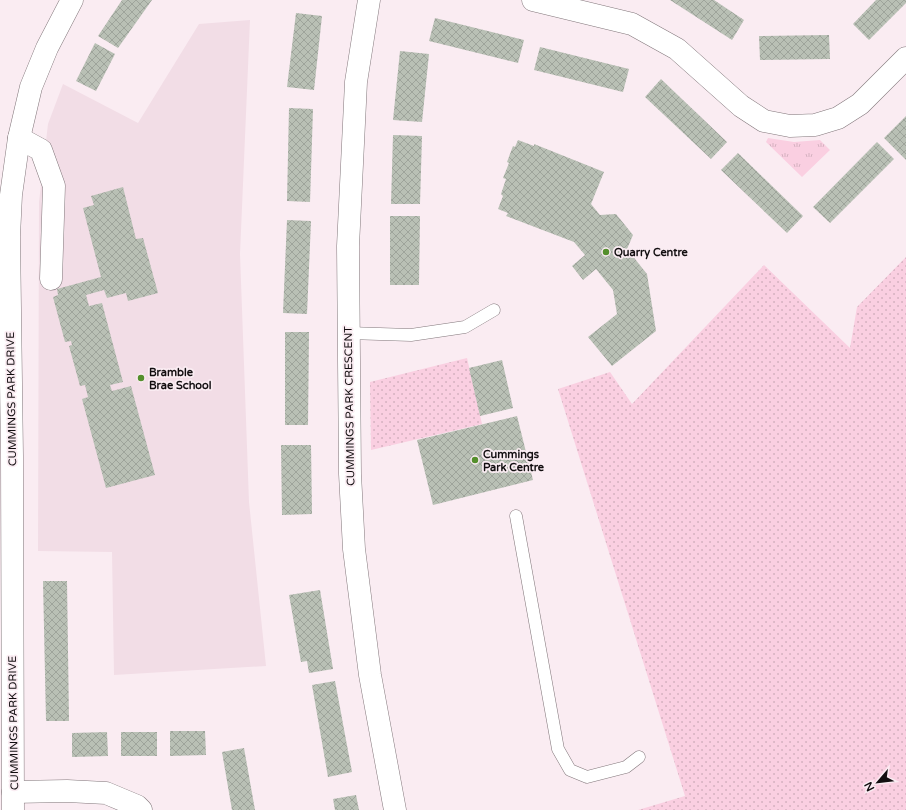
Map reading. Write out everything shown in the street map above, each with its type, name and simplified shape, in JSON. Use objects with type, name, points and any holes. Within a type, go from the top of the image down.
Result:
[{"type":"street","name":"CUMMINGS PARK DRIVE","points":[[13,801],[6,555],[12,456],[9,236],[10,195],[19,138],[31,87],[48,48],[72,0]]},
{"type":"street","name":"CUMMINGS PARK CRESCENT","points":[[369,0],[356,82],[348,246],[350,474],[354,549],[370,675],[395,810]]},
{"type":"street","points":[[533,0],[632,24],[677,49],[741,106],[764,122],[790,126],[815,125],[838,118],[860,104],[906,58]]},
{"type":"street","points":[[19,138],[41,150],[54,186],[51,279]]},
{"type":"street","points":[[13,801],[67,791],[106,793],[137,806],[141,810]]},
{"type":"lane","points":[[348,333],[411,335],[466,327],[494,310]]},
{"type":"lane","points":[[516,516],[558,749],[570,770],[586,777],[626,768],[639,757]]},
{"type":"shaded area","name":"Bramble Brae School","points":[[250,20],[240,254],[249,502],[266,666],[114,675],[112,552],[38,551],[39,202],[48,124],[63,84],[138,123],[199,24]]},
{"type":"green space","points":[[768,138],[794,142],[820,140],[830,150],[802,177],[766,142]]},
{"type":"green space","points":[[906,257],[906,810],[638,810],[685,796],[558,389],[610,372],[632,404],[764,265],[850,348],[857,307]]},
{"type":"green space","points":[[467,358],[482,424],[371,450],[370,382]]},
{"type":"building","points":[[122,0],[152,0],[118,48],[98,36]]},
{"type":"building","points":[[670,0],[714,0],[744,20],[732,40]]},
{"type":"building","points":[[876,0],[906,0],[906,3],[869,40],[853,24]]},
{"type":"building","points":[[296,13],[322,16],[314,90],[287,87]]},
{"type":"building","points":[[435,18],[524,40],[518,63],[429,41]]},
{"type":"building","points":[[829,35],[830,59],[760,60],[759,36]]},
{"type":"building","points":[[95,43],[115,54],[96,91],[76,81]]},
{"type":"building","points":[[540,47],[629,69],[623,92],[534,70]]},
{"type":"building","points":[[400,51],[429,54],[422,122],[393,120]]},
{"type":"building","points":[[661,79],[727,142],[711,159],[645,97]]},
{"type":"building","points":[[289,108],[313,109],[310,202],[287,201]]},
{"type":"building","points":[[906,116],[906,160],[884,138]]},
{"type":"building","points":[[393,135],[422,136],[420,204],[391,204]]},
{"type":"building","name":"Quarry Centre","points":[[518,140],[534,146],[534,144],[604,172],[591,204],[600,215],[616,214],[633,235],[627,249],[647,274],[656,331],[612,366],[588,337],[617,314],[613,290],[596,269],[583,280],[572,266],[585,255],[574,242],[506,216],[508,213],[498,209],[503,196],[501,194],[506,179],[503,178],[509,163],[507,162],[513,146],[515,147]]},
{"type":"building","points":[[877,142],[894,159],[830,223],[813,207]]},
{"type":"building","points":[[738,153],[803,216],[787,233],[721,170]]},
{"type":"building","points":[[123,187],[136,239],[143,238],[158,293],[128,301],[126,293],[107,298],[104,290],[86,295],[89,306],[102,303],[123,382],[110,385],[112,391],[131,386],[155,475],[106,488],[82,399],[88,397],[85,385],[80,386],[69,346],[72,345],[71,341],[65,342],[53,297],[58,295],[57,289],[101,277],[83,208],[94,205],[91,196]]},
{"type":"building","points":[[390,216],[420,216],[419,285],[390,285]]},
{"type":"building","points":[[287,220],[311,221],[307,314],[283,313]]},
{"type":"building","points":[[285,332],[309,332],[308,425],[285,425]]},
{"type":"building","points":[[502,360],[513,408],[480,416],[469,368]]},
{"type":"building","name":"Cummings Park Centre","points":[[517,416],[533,480],[433,505],[417,440]]},
{"type":"building","points":[[281,445],[311,445],[312,514],[282,515]]},
{"type":"building","points":[[43,581],[67,581],[69,721],[46,721]]},
{"type":"building","points":[[320,590],[333,669],[309,673],[307,661],[301,662],[289,595]]},
{"type":"building","points":[[335,681],[352,772],[328,777],[312,685]]},
{"type":"building","points":[[170,731],[205,731],[206,755],[170,756]]},
{"type":"building","points":[[107,732],[108,756],[72,757],[72,733]]},
{"type":"building","points":[[121,732],[157,732],[157,756],[121,756]]},
{"type":"building","points":[[244,748],[255,810],[232,810],[222,752]]},
{"type":"building","points":[[356,795],[359,810],[335,810],[333,799]]},
{"type":"place","name":"Quarry Centre","points":[[606,252]]},
{"type":"place","name":"Bramble Brae School","points":[[141,378]]},
{"type":"place","name":"Cummings Park Centre","points":[[475,460]]}]
